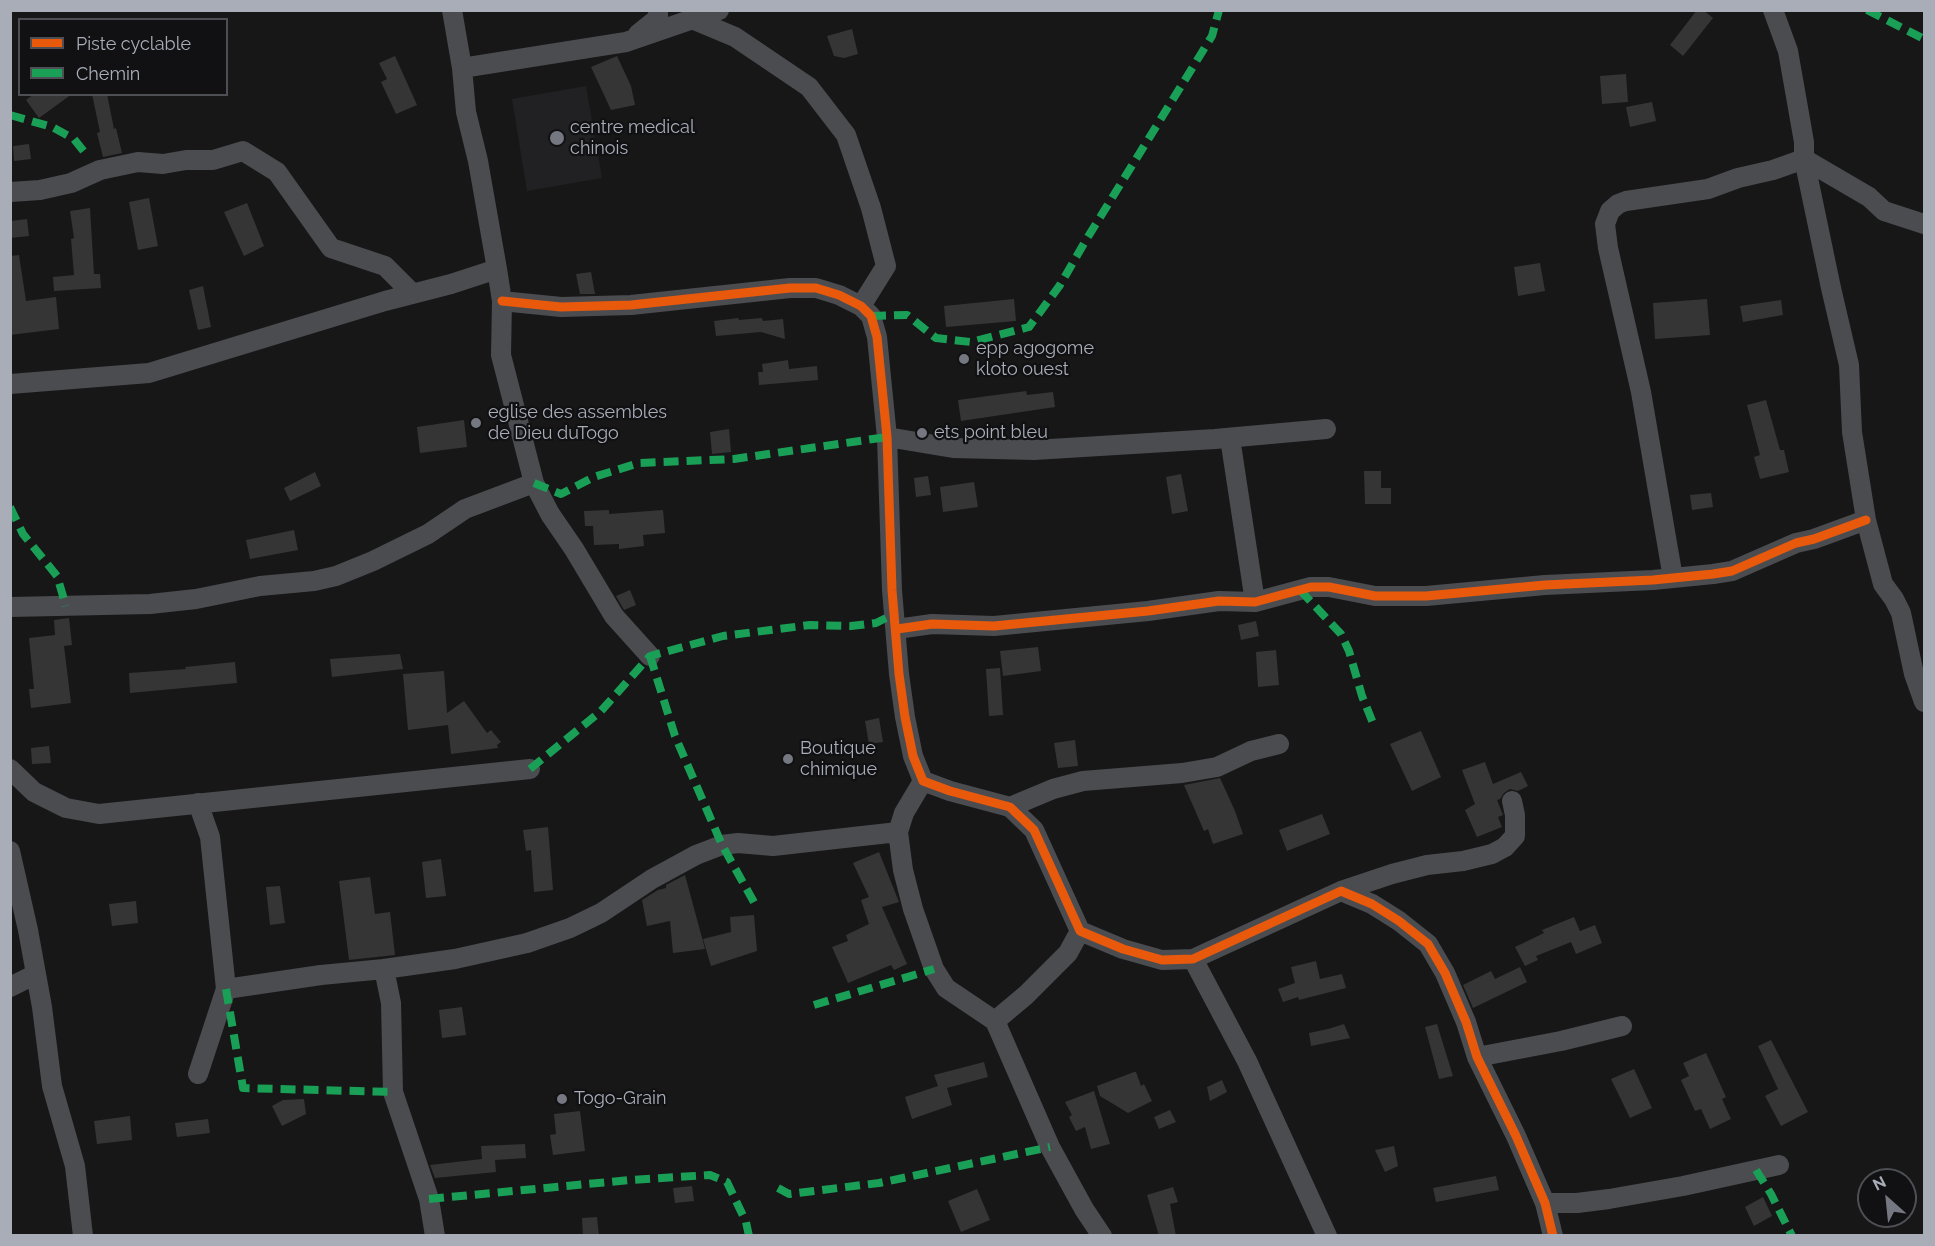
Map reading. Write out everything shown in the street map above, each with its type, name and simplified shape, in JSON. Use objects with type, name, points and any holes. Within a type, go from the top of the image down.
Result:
[{"type":"street","points":[[452,10],[462,68],[466,112],[478,161],[502,300],[501,355],[534,483],[550,514],[614,616],[650,656]]},
{"type":"street","points":[[626,42],[658,18],[658,10]]},
{"type":"street","points":[[462,68],[626,42],[719,10]]},
{"type":"street","points":[[1773,10],[1788,51],[1804,142],[1804,159],[1850,365],[1852,432],[1866,520],[1883,584],[1901,613],[1914,674],[1924,702]]},
{"type":"street","points":[[692,19],[735,37],[809,87],[846,135],[871,208],[886,266],[861,306]]},
{"type":"street","points":[[10,192],[40,190],[70,183],[100,170],[138,162],[163,164],[186,160],[213,160],[243,151],[277,172],[330,248],[386,266],[412,294]]},
{"type":"street","points":[[1674,578],[1641,392],[1608,248],[1605,224],[1610,211],[1626,201],[1708,189],[1804,159],[1869,197],[1884,211],[1924,224]]},
{"type":"street","points":[[10,384],[149,373],[497,269]]},
{"type":"street","points":[[502,300],[561,307],[631,305],[790,288],[816,288],[839,295],[861,306],[871,316],[878,337],[887,437],[892,590],[899,674],[913,756],[923,781],[950,791],[1010,807],[1034,830],[1080,931],[1124,949],[1162,960],[1193,959],[1341,891],[1427,865],[1463,861],[1492,854],[1505,847],[1515,836],[1512,801]]},
{"type":"street","points":[[887,437],[953,448],[1034,450],[1230,438],[1326,429]]},
{"type":"street","points":[[1230,438],[1255,602]]},
{"type":"street","points":[[10,607],[150,604],[196,599],[260,586],[314,581],[336,576],[428,534],[465,508],[534,483]]},
{"type":"street","points":[[897,629],[932,624],[994,626],[1148,611],[1219,601],[1255,602],[1311,587],[1329,587],[1375,596],[1426,596],[1545,585],[1674,578],[1732,571],[1796,543],[1814,539],[1866,520]]},
{"type":"street","points":[[1010,807],[1053,789],[1083,781],[1182,773],[1218,767],[1251,751],[1279,744]]},
{"type":"street","points":[[10,769],[34,792],[66,808],[99,814],[530,769]]},
{"type":"street","points":[[923,781],[904,813],[898,832],[910,899],[934,969],[946,988],[995,1021],[1050,1147],[1084,1209],[1102,1236]]},
{"type":"street","points":[[198,803],[210,837],[226,989],[198,1074]]},
{"type":"street","points":[[226,989],[466,957],[527,943],[570,928],[601,913],[652,879],[696,855],[722,845],[738,843],[772,846],[898,832]]},
{"type":"street","points":[[10,851],[36,974],[52,1086],[75,1166],[82,1236]]},
{"type":"street","points":[[1341,891],[1372,904],[1399,921],[1428,944],[1445,973],[1466,1022],[1477,1057],[1516,1136],[1545,1203],[1553,1236]]},
{"type":"street","points":[[995,1021],[1026,995],[1068,953],[1080,931]]},
{"type":"street","points":[[1193,959],[1246,1061],[1327,1236]]},
{"type":"street","points":[[384,969],[391,1012],[393,1092],[429,1199],[435,1236]]},
{"type":"street","points":[[10,987],[36,974]]},
{"type":"street","points":[[1477,1057],[1561,1041],[1622,1026]]},
{"type":"street","points":[[1545,1203],[1576,1203],[1609,1199],[1779,1165]]},
{"type":"shaded area","name":"centre medical chinois","points":[[586,86],[602,178],[527,191],[512,99]]},
{"type":"building","points":[[1697,10],[1703,10],[1713,18],[1683,56],[1670,45]]},
{"type":"building","points":[[852,29],[858,54],[844,58],[834,56],[827,36]]},
{"type":"building","points":[[395,56],[417,105],[396,114],[381,82],[387,79],[379,63]]},
{"type":"building","points":[[617,56],[631,86],[635,105],[611,110],[591,67]]},
{"type":"building","points":[[1626,74],[1628,102],[1602,104],[1600,76]]},
{"type":"building","points":[[31,96],[69,96],[39,118],[26,100]]},
{"type":"building","points":[[92,96],[107,96],[122,153],[103,157],[97,133],[100,132]]},
{"type":"building","points":[[1652,102],[1656,121],[1630,127],[1626,107]]},
{"type":"building","points":[[29,144],[31,159],[14,161],[13,146]]},
{"type":"building","points":[[149,198],[158,246],[138,250],[129,202]]},
{"type":"building","points":[[247,203],[264,246],[244,256],[224,212]]},
{"type":"building","points":[[90,208],[94,274],[100,274],[101,288],[54,291],[53,277],[74,275],[71,239],[74,238],[70,211]]},
{"type":"building","points":[[27,219],[29,236],[10,238],[10,221]]},
{"type":"building","points":[[19,255],[26,301],[56,297],[59,329],[10,335],[10,256]]},
{"type":"building","points":[[1540,263],[1545,291],[1518,296],[1514,267]]},
{"type":"building","points":[[591,272],[595,294],[580,294],[576,274]]},
{"type":"building","points":[[203,286],[211,327],[198,330],[189,290]]},
{"type":"building","points":[[1014,299],[1016,321],[946,327],[944,306]]},
{"type":"building","points":[[1707,299],[1710,335],[1655,339],[1653,303]]},
{"type":"building","points":[[1781,300],[1783,315],[1743,322],[1740,306]]},
{"type":"building","points":[[738,318],[739,320],[762,318],[763,321],[783,319],[785,339],[761,332],[716,336],[714,321]]},
{"type":"building","points":[[788,360],[789,369],[817,366],[818,380],[759,385],[758,372],[763,372],[762,364]]},
{"type":"building","points":[[1026,391],[1027,395],[1053,392],[1055,407],[961,421],[958,400]]},
{"type":"building","points":[[1766,400],[1780,450],[1784,450],[1789,472],[1760,479],[1754,457],[1760,455],[1747,405]]},
{"type":"building","points":[[464,420],[467,447],[420,453],[417,427]]},
{"type":"building","points":[[729,429],[731,452],[712,454],[710,432]]},
{"type":"building","points":[[1364,471],[1381,471],[1381,488],[1391,488],[1391,504],[1365,504]]},
{"type":"building","points":[[315,472],[321,486],[290,501],[284,488]]},
{"type":"building","points":[[1181,474],[1188,511],[1172,514],[1166,477]]},
{"type":"building","points":[[928,476],[931,495],[916,497],[914,478]]},
{"type":"building","points":[[974,482],[978,507],[943,512],[940,487]]},
{"type":"building","points":[[1711,493],[1713,507],[1692,510],[1690,495]]},
{"type":"building","points":[[609,510],[609,514],[663,510],[665,533],[643,535],[644,546],[619,549],[619,544],[594,545],[593,526],[585,526],[584,511]]},
{"type":"building","points":[[294,530],[298,550],[250,559],[246,540]]},
{"type":"building","points":[[630,590],[636,605],[624,610],[616,596]]},
{"type":"building","points":[[69,618],[72,645],[64,646],[71,703],[31,708],[29,689],[34,689],[29,638],[55,635],[54,620]]},
{"type":"building","points":[[1256,621],[1259,636],[1241,640],[1238,625]]},
{"type":"building","points":[[1038,647],[1041,671],[1003,676],[1000,651]]},
{"type":"building","points":[[1276,650],[1279,685],[1258,687],[1256,652]]},
{"type":"building","points":[[400,654],[403,669],[332,677],[330,659]]},
{"type":"building","points":[[235,662],[237,683],[130,693],[129,673],[186,669],[185,667]]},
{"type":"building","points":[[1000,668],[1003,715],[989,716],[986,669]]},
{"type":"building","points":[[444,671],[447,713],[464,701],[487,733],[491,730],[501,742],[497,745],[498,748],[451,754],[448,725],[408,730],[403,674]]},
{"type":"building","points":[[879,718],[883,742],[869,744],[865,721]]},
{"type":"building","points":[[1421,731],[1441,777],[1412,791],[1390,744]]},
{"type":"building","points":[[1075,740],[1078,766],[1058,768],[1054,743]]},
{"type":"building","points":[[49,746],[51,763],[32,764],[31,748]]},
{"type":"building","points":[[1485,762],[1493,784],[1521,772],[1528,786],[1518,791],[1510,789],[1497,800],[1503,815],[1498,817],[1502,827],[1477,837],[1465,810],[1475,804],[1462,770]]},
{"type":"building","points":[[1220,778],[1243,834],[1213,844],[1208,829],[1204,831],[1184,785]]},
{"type":"building","points":[[1322,814],[1330,834],[1287,851],[1279,830]]},
{"type":"building","points":[[548,827],[553,890],[534,892],[531,850],[526,851],[523,830]]},
{"type":"building","points":[[879,852],[899,902],[882,907],[907,964],[894,970],[891,965],[848,983],[832,947],[848,941],[846,935],[869,924],[861,900],[869,897],[853,863]]},
{"type":"building","points":[[441,859],[446,896],[426,898],[422,862]]},
{"type":"building","points":[[685,875],[705,949],[673,953],[670,921],[647,926],[642,900]]},
{"type":"building","points":[[370,877],[375,914],[390,912],[395,955],[349,960],[339,881]]},
{"type":"building","points":[[280,886],[285,923],[270,925],[266,887]]},
{"type":"building","points":[[136,901],[138,923],[112,926],[109,904]]},
{"type":"building","points":[[754,915],[757,951],[711,966],[703,939],[731,932],[730,917]]},
{"type":"building","points":[[1574,917],[1580,931],[1595,925],[1602,943],[1576,954],[1571,942],[1536,956],[1538,960],[1525,966],[1515,947],[1544,933],[1542,930]]},
{"type":"building","points":[[1316,961],[1320,979],[1342,974],[1346,988],[1283,1002],[1278,989],[1295,983],[1291,967]]},
{"type":"building","points":[[1520,967],[1527,982],[1473,1008],[1463,985],[1491,971],[1495,979]]},
{"type":"building","points":[[462,1007],[466,1035],[442,1038],[439,1010]]},
{"type":"building","points":[[1344,1024],[1350,1038],[1311,1046],[1309,1033]]},
{"type":"building","points":[[1437,1024],[1453,1076],[1439,1079],[1425,1027]]},
{"type":"building","points":[[1771,1040],[1808,1112],[1781,1126],[1765,1096],[1778,1089],[1758,1046]]},
{"type":"building","points":[[1706,1053],[1726,1097],[1722,1099],[1731,1119],[1710,1129],[1701,1109],[1695,1111],[1681,1080],[1689,1076],[1683,1063]]},
{"type":"building","points":[[984,1062],[988,1077],[947,1088],[952,1105],[912,1119],[905,1097],[938,1086],[934,1075]]},
{"type":"building","points":[[1634,1069],[1652,1108],[1630,1118],[1611,1079]]},
{"type":"building","points":[[1134,1072],[1141,1086],[1144,1084],[1152,1101],[1128,1113],[1100,1096],[1097,1086]]},
{"type":"building","points":[[1222,1080],[1227,1092],[1210,1101],[1207,1087]]},
{"type":"building","points":[[1094,1091],[1110,1144],[1091,1149],[1085,1127],[1076,1131],[1069,1117],[1072,1115],[1065,1102]]},
{"type":"building","points":[[304,1099],[306,1114],[282,1126],[272,1106],[283,1100]]},
{"type":"building","points":[[1170,1110],[1176,1122],[1159,1129],[1154,1117]]},
{"type":"building","points":[[580,1111],[585,1151],[553,1155],[550,1135],[556,1134],[554,1114]]},
{"type":"building","points":[[130,1116],[132,1140],[97,1144],[94,1121]]},
{"type":"building","points":[[208,1119],[210,1133],[177,1137],[175,1123]]},
{"type":"building","points":[[525,1144],[526,1158],[495,1160],[496,1172],[435,1178],[430,1165],[482,1159],[481,1146]]},
{"type":"building","points":[[1394,1146],[1398,1166],[1385,1172],[1375,1150]]},
{"type":"building","points":[[1496,1176],[1499,1190],[1436,1202],[1433,1188]]},
{"type":"building","points":[[692,1186],[694,1201],[675,1203],[673,1188]]},
{"type":"building","points":[[1173,1187],[1178,1202],[1170,1204],[1176,1236],[1159,1236],[1147,1195]]},
{"type":"building","points":[[977,1189],[990,1220],[961,1232],[948,1201]]},
{"type":"building","points":[[1763,1197],[1772,1216],[1754,1226],[1745,1207]]},
{"type":"building","points":[[597,1217],[599,1236],[583,1236],[582,1218]]},
{"type":"marked path","points":[[871,316],[907,315],[936,338],[971,342],[1029,327],[1060,285],[1212,36],[1219,10]]},
{"type":"marked path","points":[[1867,10],[1924,39]]},
{"type":"marked path","points":[[10,115],[52,127],[74,139],[88,154]]},
{"type":"marked path","points":[[534,483],[561,494],[594,477],[639,463],[734,459],[887,437]]},
{"type":"marked path","points":[[10,507],[23,534],[57,576],[66,606]]},
{"type":"marked path","points":[[1300,590],[1341,634],[1375,728]]},
{"type":"marked path","points":[[530,769],[601,711],[650,656],[723,636],[810,625],[851,626],[876,623],[894,614]]},
{"type":"marked path","points":[[650,656],[675,736],[722,845],[755,904]]},
{"type":"marked path","points":[[814,1005],[934,969]]},
{"type":"marked path","points":[[226,989],[243,1088],[393,1092]]},
{"type":"marked path","points":[[778,1188],[789,1194],[879,1183],[1050,1147]]},
{"type":"marked path","points":[[1756,1170],[1792,1236]]},
{"type":"marked path","points":[[429,1199],[630,1180],[710,1175],[727,1182],[746,1222],[749,1236]]},
{"type":"cycle path","points":[[502,301],[561,307],[631,305],[790,288],[816,288],[839,295],[861,306],[871,316],[877,337],[887,437],[892,590],[899,674],[913,756],[923,781],[950,791],[1010,807],[1034,830],[1080,931],[1123,949],[1162,960],[1193,959],[1341,891],[1372,904],[1399,921],[1428,944],[1445,973],[1466,1022],[1477,1057],[1516,1136],[1545,1203],[1553,1236]]},
{"type":"cycle path","points":[[897,629],[932,624],[994,626],[1148,611],[1219,601],[1255,602],[1311,587],[1329,587],[1375,596],[1426,596],[1545,585],[1653,580],[1713,574],[1732,571],[1796,543],[1814,539],[1866,520]]},
{"type":"place","name":"centre medical chinois","points":[[557,138]]},
{"type":"place","name":"epp agogome kloto ouest","points":[[964,359]]},
{"type":"place","name":"eglise des assembles de Dieu duTogo","points":[[476,423]]},
{"type":"place","name":"ets point bleu","points":[[922,433]]},
{"type":"place","name":"Boutique chimique","points":[[788,759]]},
{"type":"place","name":"Togo-Grain","points":[[562,1099]]}]
